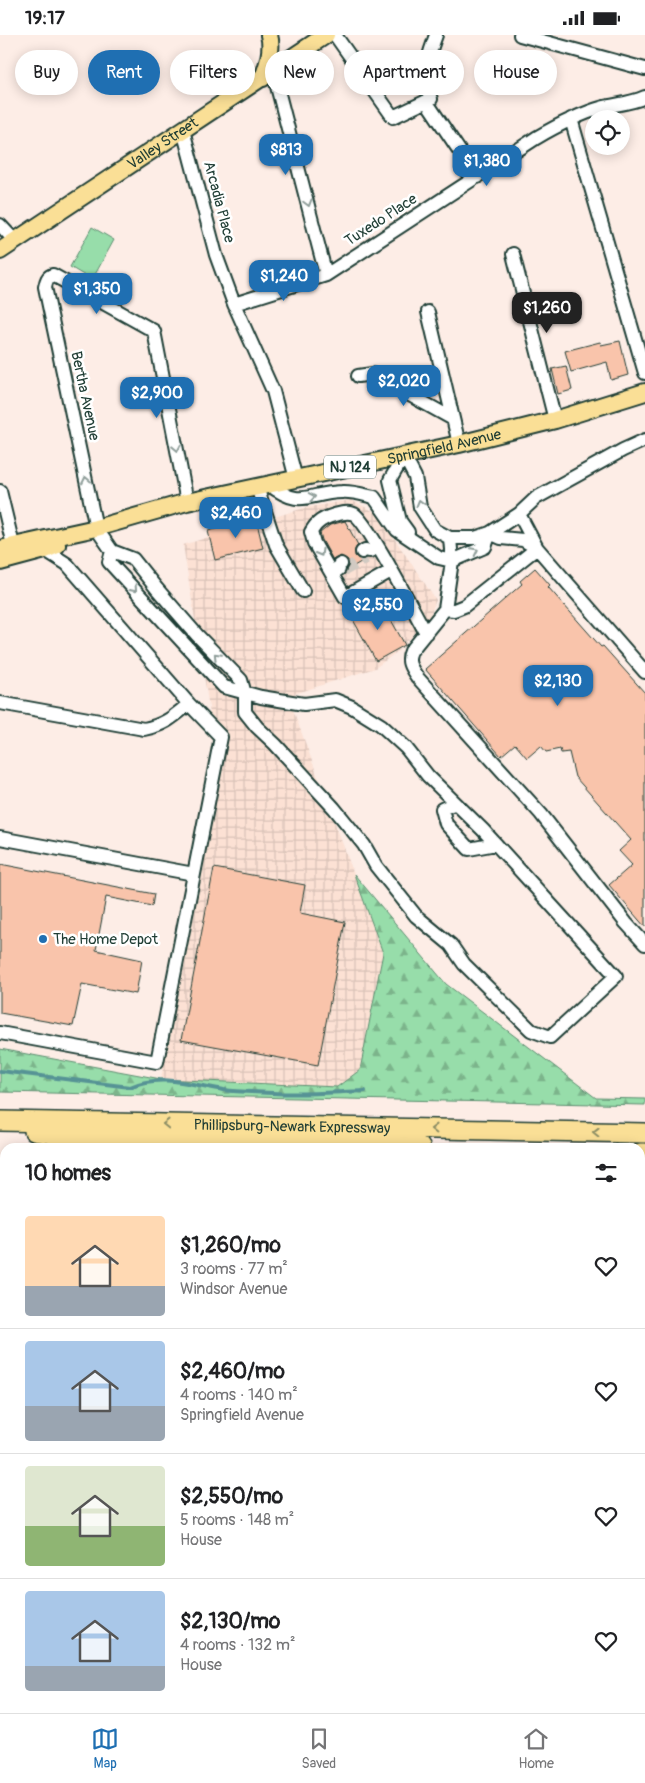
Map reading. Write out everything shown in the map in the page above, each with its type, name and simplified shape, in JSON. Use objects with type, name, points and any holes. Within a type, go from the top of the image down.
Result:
[{"type":"highway","name":"Phillipsburg-Newark Expressway","points":[[0,1121],[645,1133]]},
{"type":"highway","points":[[0,1127],[60,1135],[152,1143]]},
{"type":"main road","points":[[269,35],[271,50]]},
{"type":"main road","name":"Valley Street","points":[[304,50],[326,35]]},
{"type":"main road","name":"Valley Street","points":[[0,251],[265,76]]},
{"type":"main road","name":"Springfield Avenue","points":[[7,547],[96,528],[187,502],[459,444],[555,420],[645,392]]},
{"type":"main road","name":"Springfield Avenue","points":[[0,561],[44,550],[96,528]]},
{"type":"street","points":[[335,35],[393,117],[431,99],[426,89],[425,66],[436,35]]},
{"type":"street","points":[[520,35],[645,69]]},
{"type":"street","points":[[274,95],[326,275]]},
{"type":"street","name":"Tuxedo Place","points":[[234,304],[326,275],[536,138],[570,119],[603,107],[637,101],[645,97]]},
{"type":"street","points":[[426,101],[477,177]]},
{"type":"street","points":[[570,119],[645,373]]},
{"type":"street","name":"Arcadia Place","points":[[183,129],[216,255],[234,304],[273,391],[296,479]]},
{"type":"street","points":[[0,225],[15,241]]},
{"type":"street","points":[[513,254],[555,420]]},
{"type":"street","name":"Bertha Avenue","points":[[96,528],[45,287],[47,279],[53,275],[154,331],[187,502]]},
{"type":"street","points":[[428,312],[459,444]]},
{"type":"street","points":[[358,376],[372,374],[453,419]]},
{"type":"street","points":[[404,456],[415,477],[420,507],[435,530],[450,538],[475,538],[490,533],[519,514],[536,498],[623,450],[645,440]]},
{"type":"street","points":[[404,456],[390,480],[400,521],[418,543]]},
{"type":"street","points":[[262,485],[297,500],[343,491],[374,497],[397,530],[439,557],[452,561],[485,547],[490,533]]},
{"type":"street","points":[[262,485],[276,545],[303,591]]},
{"type":"street","points":[[0,491],[7,547]]},
{"type":"street","points":[[391,571],[345,597],[339,569],[314,543],[311,532],[318,522],[342,513],[353,514],[362,521],[369,552],[391,571],[426,633]]},
{"type":"street","points":[[519,514],[537,548],[645,673]]},
{"type":"street","points":[[96,528],[112,551],[133,559],[197,635],[241,680],[245,694],[245,712],[334,809],[364,845],[376,866],[416,916],[451,945],[464,964],[531,1030],[550,1037],[616,976],[496,844],[428,776],[406,748],[381,725],[335,699],[304,704],[245,694],[224,687],[110,562],[112,551]]},
{"type":"street","points":[[490,533],[501,538],[523,540],[537,548]]},
{"type":"street","points":[[450,538],[452,561],[445,609],[411,651],[408,658],[410,666],[417,677],[541,814],[626,923],[645,944]]},
{"type":"street","points":[[445,609],[464,606],[537,548]]},
{"type":"street","points":[[0,1033],[157,1062],[220,737],[67,564],[44,550]]},
{"type":"street","points":[[0,703],[144,729],[159,726],[171,719],[189,703]]},
{"type":"street","points":[[454,803],[442,809],[446,825],[469,849],[496,844]]},
{"type":"street","points":[[0,839],[194,873]]},
{"type":"shaded area","points":[[351,500],[377,513],[436,600],[429,618],[397,652],[375,668],[288,696],[383,953],[360,1070],[337,1087],[161,1079],[218,764],[183,545],[304,508]]},
{"type":"green space","points":[[92,227],[114,240],[92,280],[70,267]]},
{"type":"green space","points":[[354,874],[446,984],[596,1098],[645,1099],[645,1105],[0,1092],[0,1049],[161,1079],[337,1087],[360,1070],[383,953]]},
{"type":"building","points":[[620,341],[628,375],[611,380],[607,362],[571,372],[565,351],[600,342],[601,345]]},
{"type":"building","points":[[566,366],[572,390],[558,394],[552,369]]},
{"type":"building","points":[[256,519],[263,548],[215,560],[208,531]]},
{"type":"building","points":[[345,521],[358,545],[355,549],[355,556],[359,559],[366,559],[347,570],[348,560],[341,556],[333,560],[320,533],[330,525]]},
{"type":"building","points":[[535,568],[550,585],[548,587],[645,693],[645,927],[609,885],[632,865],[619,851],[631,840],[575,777],[569,752],[561,753],[560,749],[546,752],[541,746],[527,758],[515,744],[501,756],[425,669],[522,584],[520,581]]},
{"type":"building","points":[[380,600],[405,645],[376,661],[351,616]]},
{"type":"building","name":"The Home Depot","points":[[0,864],[154,894],[152,906],[106,897],[96,950],[142,960],[136,994],[82,984],[73,1026],[0,1013]]},
{"type":"building","points":[[214,868],[305,885],[300,913],[345,922],[318,1065],[181,1040]]},
{"type":"waterway","points":[[0,1071],[130,1087],[141,1083],[165,1080],[242,1092],[296,1094],[365,1091]]},
{"type":"tunnel","points":[[344,570],[366,558]]},
{"type":"place","name":"The Home Depot","points":[[43,939]]}]
